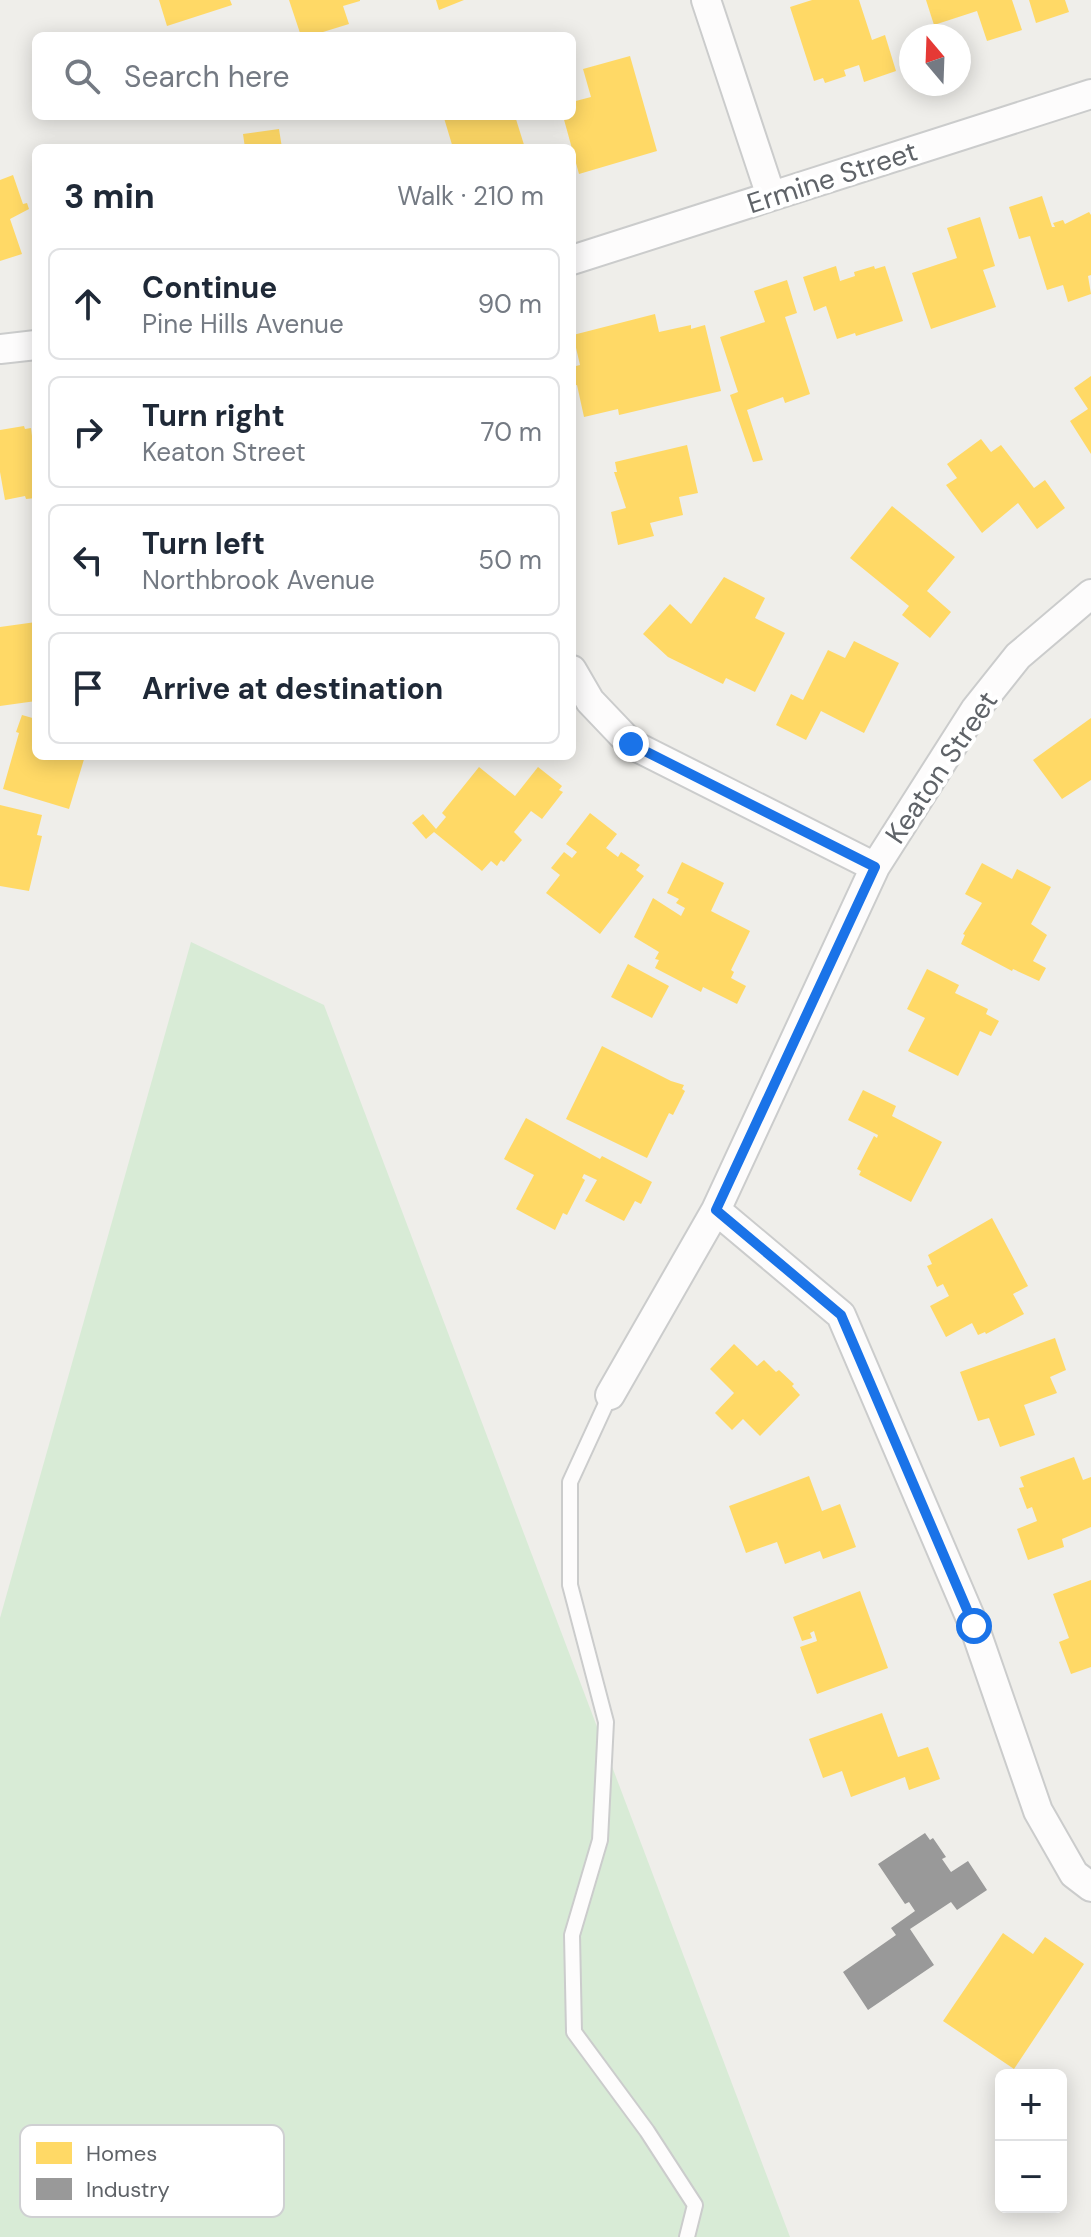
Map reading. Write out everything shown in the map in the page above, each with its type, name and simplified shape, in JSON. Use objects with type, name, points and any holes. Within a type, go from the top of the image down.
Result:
[{"type":"street","points":[[706,0],[771,196]]},
{"type":"street","name":"Ermine Street","points":[[576,259],[1091,94]]},
{"type":"street","points":[[0,349],[32,345]]},
{"type":"street","name":"Keaton Street","points":[[610,1395],[716,1210],[875,867],[975,710],[1018,656],[1090,596]]},
{"type":"street","points":[[576,677],[590,701],[631,744],[875,867]]},
{"type":"street","points":[[716,1210],[841,1315],[974,1626],[1038,1811],[1074,1874],[1091,1887]]},
{"type":"lane","points":[[610,1395],[570,1482],[570,1585],[606,1722],[600,1840],[572,1935],[574,2032],[647,2131],[695,2205],[687,2237]]},
{"type":"green space","points":[[191,942],[324,1005],[790,2237],[0,2237],[0,1618]]},
{"type":"building: Homes","points":[[159,0],[230,0],[232,5],[167,26]]},
{"type":"building: Homes","points":[[289,0],[360,0],[343,6],[349,24],[323,32],[300,32]]},
{"type":"building: Homes","points":[[436,0],[464,0],[439,10]]},
{"type":"building: Homes","points":[[812,0],[859,0],[872,40],[885,35],[896,71],[864,82],[859,65],[844,70],[846,76],[825,83],[823,78],[814,81],[790,7]]},
{"type":"building: Homes","points":[[926,0],[1012,0],[1022,30],[987,41],[977,11],[934,24]]},
{"type":"building: Homes","points":[[1029,0],[1065,0],[1069,12],[1036,23]]},
{"type":"building: Homes","points":[[630,56],[657,151],[579,174],[576,144],[571,144],[564,120],[576,120],[576,101],[591,97],[583,69]]},
{"type":"building: Homes","points":[[445,120],[516,120],[524,144],[452,144]]},
{"type":"building: Homes","points":[[279,129],[281,144],[244,144],[243,134]]},
{"type":"building: Homes","points":[[13,175],[23,204],[27,203],[29,209],[10,219],[22,254],[0,261],[0,180]]},
{"type":"building: Homes","points":[[1042,196],[1052,227],[1055,227],[1053,223],[1063,220],[1065,224],[1089,212],[1091,215],[1091,275],[1088,276],[1091,294],[1068,302],[1063,285],[1047,290],[1030,236],[1019,239],[1009,207]]},
{"type":"building: Homes","points":[[980,217],[995,266],[983,270],[996,307],[931,329],[912,273],[957,258],[947,228]]},
{"type":"building: Homes","points":[[836,266],[840,281],[855,276],[854,272],[885,266],[903,321],[837,339],[826,306],[814,311],[803,277]]},
{"type":"building: Homes","points":[[787,280],[797,313],[785,317],[810,394],[785,403],[783,397],[747,410],[763,460],[753,462],[730,395],[738,392],[720,337],[765,322],[754,291]]},
{"type":"building: Homes","points":[[655,314],[659,332],[705,325],[721,391],[619,415],[618,409],[584,417],[576,385],[576,366],[580,365],[576,334]]},
{"type":"building: Homes","points":[[1091,376],[1091,454],[1070,421],[1088,409],[1074,388]]},
{"type":"building: Homes","points":[[24,426],[25,429],[31,428],[32,498],[26,499],[25,496],[5,500],[0,472],[0,430]]},
{"type":"building: Homes","points":[[981,439],[991,452],[1001,445],[1034,488],[1045,480],[1065,508],[1037,529],[1018,503],[982,533],[946,485],[957,478],[947,464]]},
{"type":"building: Homes","points":[[687,445],[698,493],[679,497],[683,515],[650,523],[654,536],[618,545],[611,512],[626,508],[614,472],[617,472],[615,462]]},
{"type":"building: Homes","points":[[892,506],[955,557],[927,591],[951,612],[930,638],[902,615],[909,606],[850,558]]},
{"type":"building: Homes","points":[[724,577],[765,598],[755,618],[785,633],[755,692],[726,678],[723,684],[668,657],[643,634],[670,604],[691,624]]},
{"type":"building: Homes","points":[[32,623],[32,702],[0,706],[0,627]]},
{"type":"building: Homes","points":[[854,641],[899,663],[864,733],[821,711],[806,740],[776,725],[791,694],[803,700],[828,650],[845,658]]},
{"type":"building: Homes","points":[[22,715],[32,718],[32,760],[84,760],[69,809],[3,789],[19,733],[16,732]]},
{"type":"building: Homes","points":[[1091,718],[1091,780],[1062,799],[1033,760]]},
{"type":"building: Homes","points":[[479,767],[515,796],[538,767],[562,786],[559,790],[563,792],[542,819],[531,811],[514,832],[522,840],[504,862],[501,860],[497,866],[491,861],[482,871],[434,832],[426,839],[412,823],[423,814],[436,829],[446,817],[442,813]]},
{"type":"building: Homes","points":[[0,805],[42,815],[37,835],[42,836],[29,891],[0,886]]},
{"type":"building: Homes","points":[[590,813],[617,834],[606,848],[618,857],[621,852],[640,865],[636,870],[644,876],[600,934],[546,893],[560,875],[551,868],[564,852],[572,858],[577,852],[566,844]]},
{"type":"building: Homes","points":[[682,862],[724,883],[711,911],[750,931],[731,970],[734,972],[731,978],[746,986],[737,1004],[703,987],[701,992],[655,968],[659,952],[634,937],[653,898],[681,916],[685,908],[676,903],[679,899],[667,893]]},
{"type":"building: Homes","points":[[982,863],[1012,879],[1017,869],[1051,887],[1031,924],[1047,935],[1033,961],[1046,968],[1039,981],[1012,971],[961,944],[963,934],[982,903],[965,894]]},
{"type":"building: Homes","points":[[628,964],[669,986],[652,1018],[611,997]]},
{"type":"building: Homes","points":[[927,969],[959,985],[955,993],[988,1009],[986,1014],[999,1021],[991,1036],[980,1031],[958,1076],[908,1051],[925,1018],[907,1009]]},
{"type":"building: Homes","points":[[602,1046],[684,1085],[682,1089],[685,1091],[673,1115],[669,1113],[647,1158],[566,1119]]},
{"type":"building: Homes","points":[[863,1090],[896,1106],[892,1116],[942,1142],[911,1202],[859,1175],[861,1171],[857,1169],[874,1136],[877,1138],[878,1135],[848,1120]]},
{"type":"building: Homes","points":[[526,1118],[600,1159],[602,1156],[652,1182],[641,1204],[635,1201],[624,1221],[585,1201],[597,1180],[584,1174],[582,1178],[585,1180],[567,1215],[563,1213],[555,1230],[516,1209],[534,1175],[504,1159]]},
{"type":"building: Homes","points":[[992,1218],[1028,1286],[1013,1294],[1024,1314],[986,1334],[978,1335],[972,1323],[946,1337],[930,1306],[949,1296],[943,1284],[937,1287],[927,1266],[932,1264],[928,1255]]},
{"type":"building: Homes","points":[[1055,1338],[1066,1370],[1050,1377],[1057,1393],[1024,1405],[1035,1435],[1000,1447],[989,1418],[978,1421],[960,1372]]},
{"type":"building: Homes","points":[[734,1344],[757,1366],[764,1360],[776,1372],[779,1370],[794,1384],[792,1386],[800,1395],[760,1436],[743,1419],[732,1430],[715,1413],[734,1393],[710,1369]]},
{"type":"building: Homes","points":[[1074,1457],[1083,1480],[1091,1477],[1091,1527],[1062,1539],[1064,1547],[1028,1560],[1017,1529],[1037,1521],[1032,1507],[1027,1509],[1019,1488],[1024,1487],[1020,1477]]},
{"type":"building: Homes","points":[[809,1476],[822,1511],[840,1504],[856,1547],[823,1559],[820,1551],[785,1564],[777,1542],[746,1553],[729,1506]]},
{"type":"building: Homes","points":[[1091,1580],[1091,1667],[1071,1674],[1059,1642],[1069,1638],[1053,1594]]},
{"type":"building: Homes","points":[[860,1591],[888,1668],[817,1694],[800,1647],[817,1641],[814,1631],[810,1633],[812,1638],[802,1641],[793,1617]]},
{"type":"building: Homes","points":[[882,1713],[898,1757],[928,1747],[940,1779],[909,1790],[905,1777],[851,1797],[842,1771],[823,1778],[809,1739]]},
{"type":"building: Homes","points":[[1003,1933],[1033,1954],[1045,1937],[1084,1964],[1014,2069],[943,2021]]},
{"type":"building: Industry","points":[[925,1833],[930,1840],[933,1838],[946,1857],[942,1859],[951,1872],[968,1861],[987,1890],[957,1910],[951,1902],[910,1929],[934,1965],[868,2010],[843,1972],[896,1935],[891,1928],[915,1911],[909,1902],[905,1904],[878,1864]]},
{"type":"route","points":[[631,744],[875,867],[716,1210],[841,1315],[974,1626]]}]
